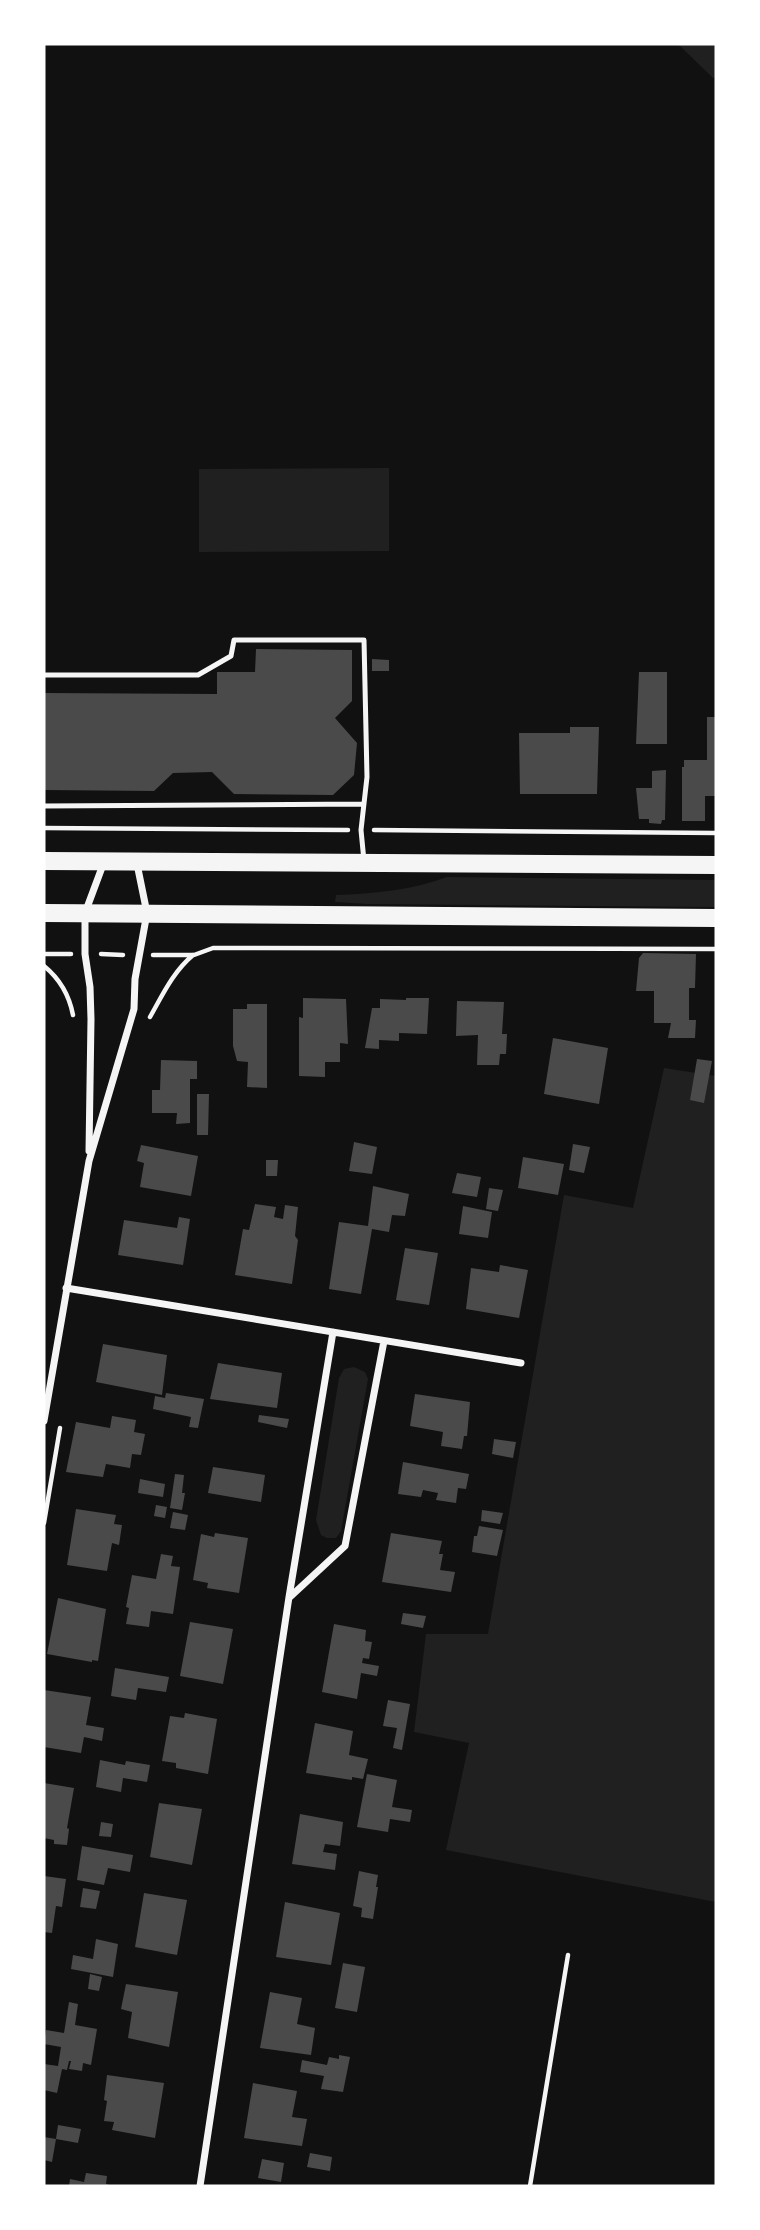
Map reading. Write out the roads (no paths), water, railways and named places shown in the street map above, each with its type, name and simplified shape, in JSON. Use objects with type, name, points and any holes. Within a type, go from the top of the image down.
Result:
[{"type":"main road","points":[[44,862],[716,865]]},
{"type":"main road","points":[[44,913],[716,918]]},
{"type":"street","points":[[89,1161],[91,1019],[85,954],[85,913],[104,861]]},
{"type":"street","points":[[44,1421],[89,1161],[130,1027],[147,914],[137,863]]},
{"type":"street","points":[[66,1288],[521,1363]]},
{"type":"street","points":[[200,2186],[289,1597],[333,1332]]},
{"type":"street","points":[[289,1597],[345,1546],[384,1341]]},
{"type":"lane","points":[[44,675],[198,675],[231,656],[234,640],[364,640],[367,777],[361,830],[365,864]]},
{"type":"lane","points":[[44,806],[364,804]]}]
